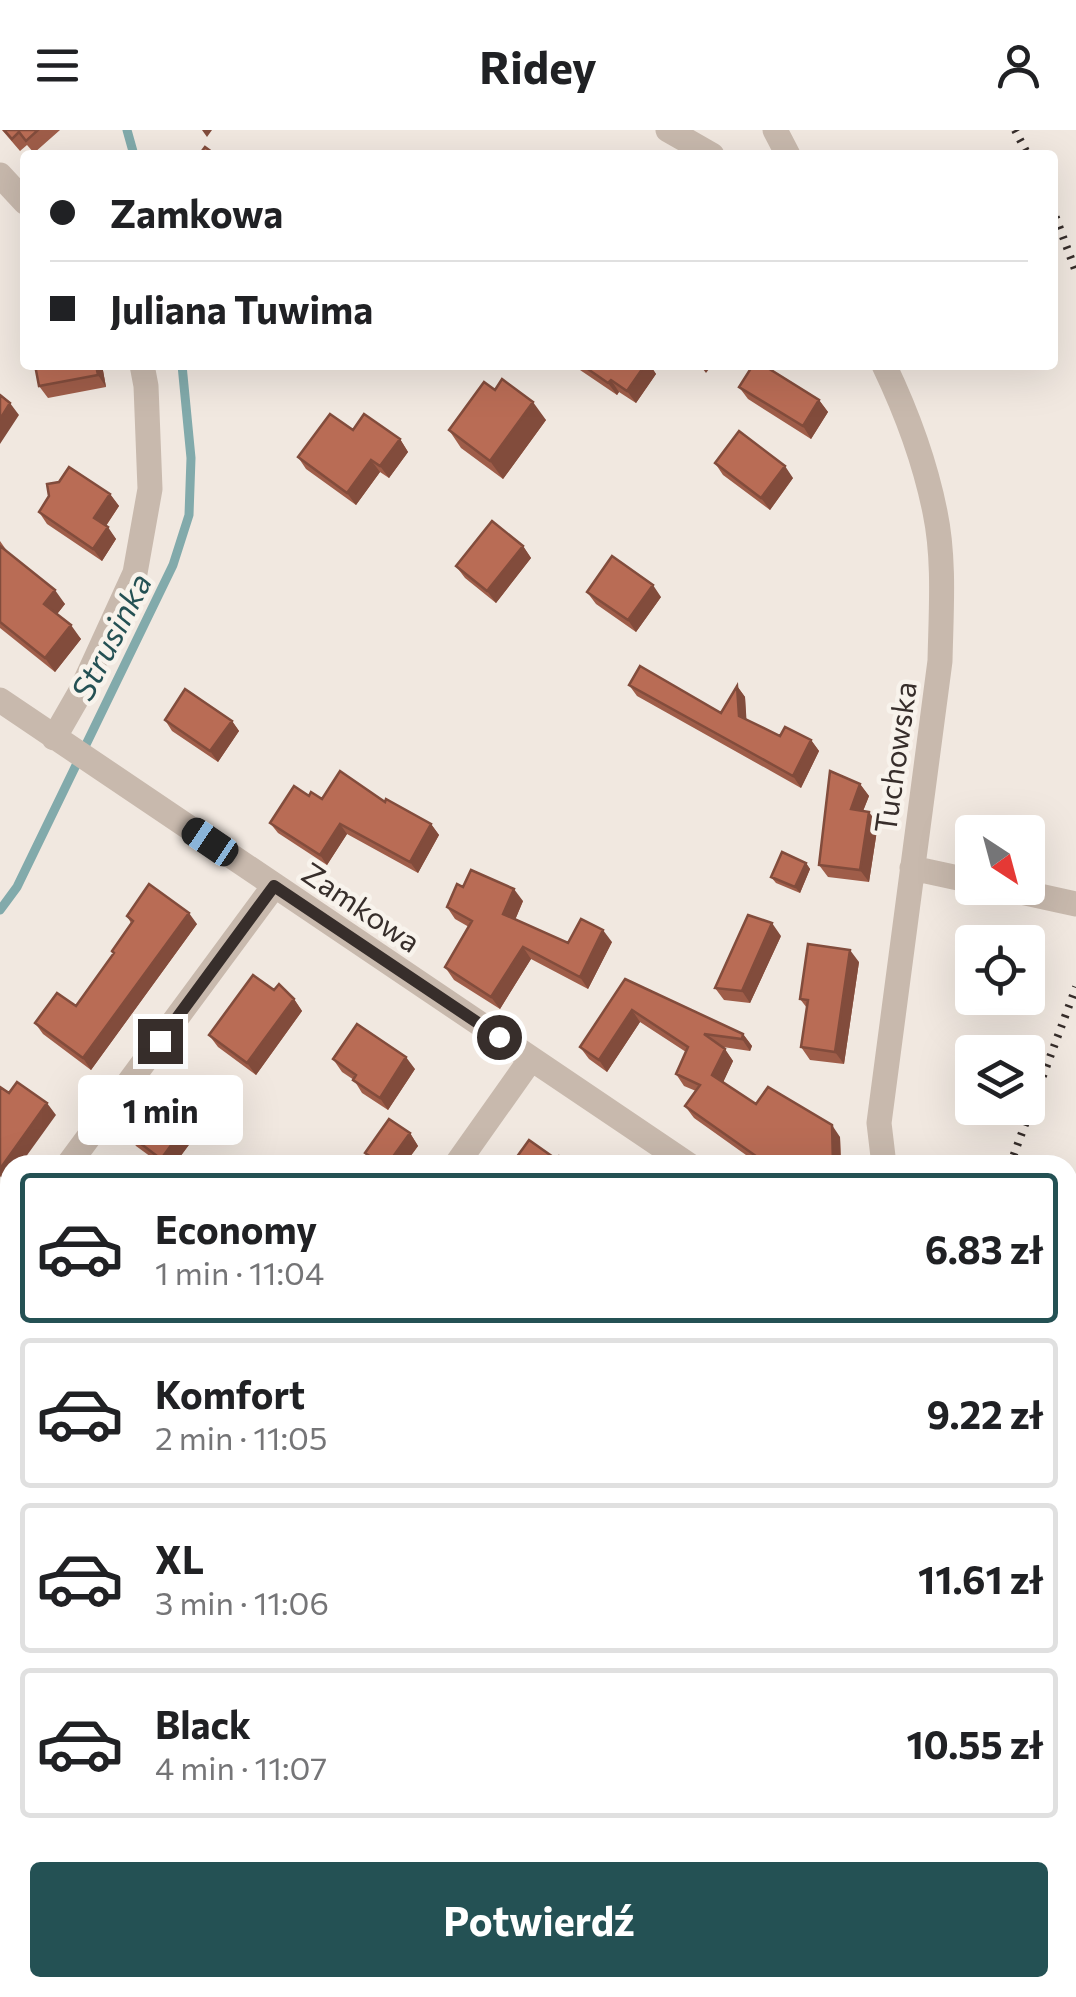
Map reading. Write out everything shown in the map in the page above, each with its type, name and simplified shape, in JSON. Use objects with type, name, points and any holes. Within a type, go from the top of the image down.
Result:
[{"type":"street","points":[[668,130],[703,150]]},
{"type":"street","points":[[0,175],[20,197]]},
{"type":"street","points":[[59,741],[135,573],[150,489],[143,370]]},
{"type":"street","name":"Tuchowska","points":[[883,1155],[879,1123],[940,660],[936,513],[916,446],[886,370]]},
{"type":"street","name":"Zamkowa","points":[[0,700],[674,1155]]},
{"type":"street","points":[[912,868],[955,877]]},
{"type":"street","points":[[75,1155],[274,886]]},
{"type":"street","points":[[1045,897],[1076,904]]},
{"type":"street","points":[[463,1155],[531,1059]]},
{"type":"building","points":[[4,130],[38,130],[26,141],[19,132],[12,139]]},
{"type":"building","points":[[36,370],[97,370],[98,375],[39,386]]},
{"type":"building","points":[[589,370],[642,370],[627,391],[611,380],[608,383]]},
{"type":"building","points":[[750,370],[771,370],[819,400],[803,426],[739,387]]},
{"type":"building","points":[[502,379],[533,402],[490,461],[449,430],[484,382],[495,390]]},
{"type":"building","points":[[0,395],[10,403],[0,419]]},
{"type":"building","points":[[330,414],[353,430],[364,414],[400,439],[380,466],[371,460],[347,493],[298,457]]},
{"type":"building","points":[[739,431],[785,466],[761,498],[715,463]]},
{"type":"building","points":[[69,467],[110,494],[94,518],[108,527],[93,549],[39,512],[49,496],[47,484],[59,482]]},
{"type":"building","points":[[492,521],[523,546],[487,591],[456,566]]},
{"type":"building","points":[[0,546],[55,590],[44,604],[71,625],[45,658],[0,622]]},
{"type":"building","points":[[612,556],[653,585],[628,620],[587,592]]},
{"type":"building","points":[[640,666],[721,713],[737,686],[739,716],[780,736],[785,727],[811,740],[793,776],[629,685]]},
{"type":"building","points":[[185,689],[232,721],[210,751],[165,720]]},
{"type":"building","points":[[340,771],[385,802],[386,799],[431,824],[410,862],[340,824],[320,855],[270,823],[294,786],[322,799]]},
{"type":"building","points":[[830,771],[860,784],[851,809],[869,812],[860,870],[819,865]]},
{"type":"building","points":[[782,852],[806,863],[795,887],[771,877]]},
{"type":"building","points":[[471,870],[514,889],[503,914],[568,943],[581,919],[603,930],[580,977],[523,947],[491,997],[445,967],[472,921],[447,907],[457,884],[463,887]]},
{"type":"building","points":[[149,884],[189,913],[83,1058],[35,1023],[57,993],[76,1006],[114,953],[133,921],[127,916]]},
{"type":"building","points":[[748,915],[772,923],[742,991],[715,988]]},
{"type":"building","points":[[808,944],[850,950],[835,1052],[801,1047],[808,1000],[800,999]]},
{"type":"building","points":[[253,975],[274,990],[279,984],[294,999],[247,1063],[209,1035]]},
{"type":"building","points":[[625,979],[743,1034],[742,1039],[704,1034],[725,1049],[712,1075],[756,1104],[768,1087],[832,1125],[833,1155],[754,1155],[685,1106],[700,1085],[676,1074],[688,1047],[632,1010],[599,1060],[580,1047]]},
{"type":"building","points":[[357,1024],[406,1057],[380,1098],[353,1080],[356,1075],[333,1059]]},
{"type":"building","points":[[169,1078],[202,1103],[164,1155],[156,1155],[128,1134]]},
{"type":"building","points":[[17,1082],[47,1103],[10,1155],[0,1155],[0,1087],[9,1093]]},
{"type":"building","points":[[389,1119],[410,1133],[394,1155],[365,1153]]},
{"type":"building","points":[[529,1140],[550,1155],[518,1155]]},
{"type":"waterway","name":"Strusinka","points":[[127,130],[133,150]]},
{"type":"waterway","name":"Strusinka","points":[[0,910],[17,887],[173,565],[189,515],[191,458],[182,370]]},
{"type":"railway","points":[[1015,130],[1025,150]]},
{"type":"railway","points":[[1058,223],[1076,272]]},
{"type":"railway","points":[[1014,1155],[1076,987]]},
{"type":"route","points":[[160,1041],[274,886],[499,1037]]}]
